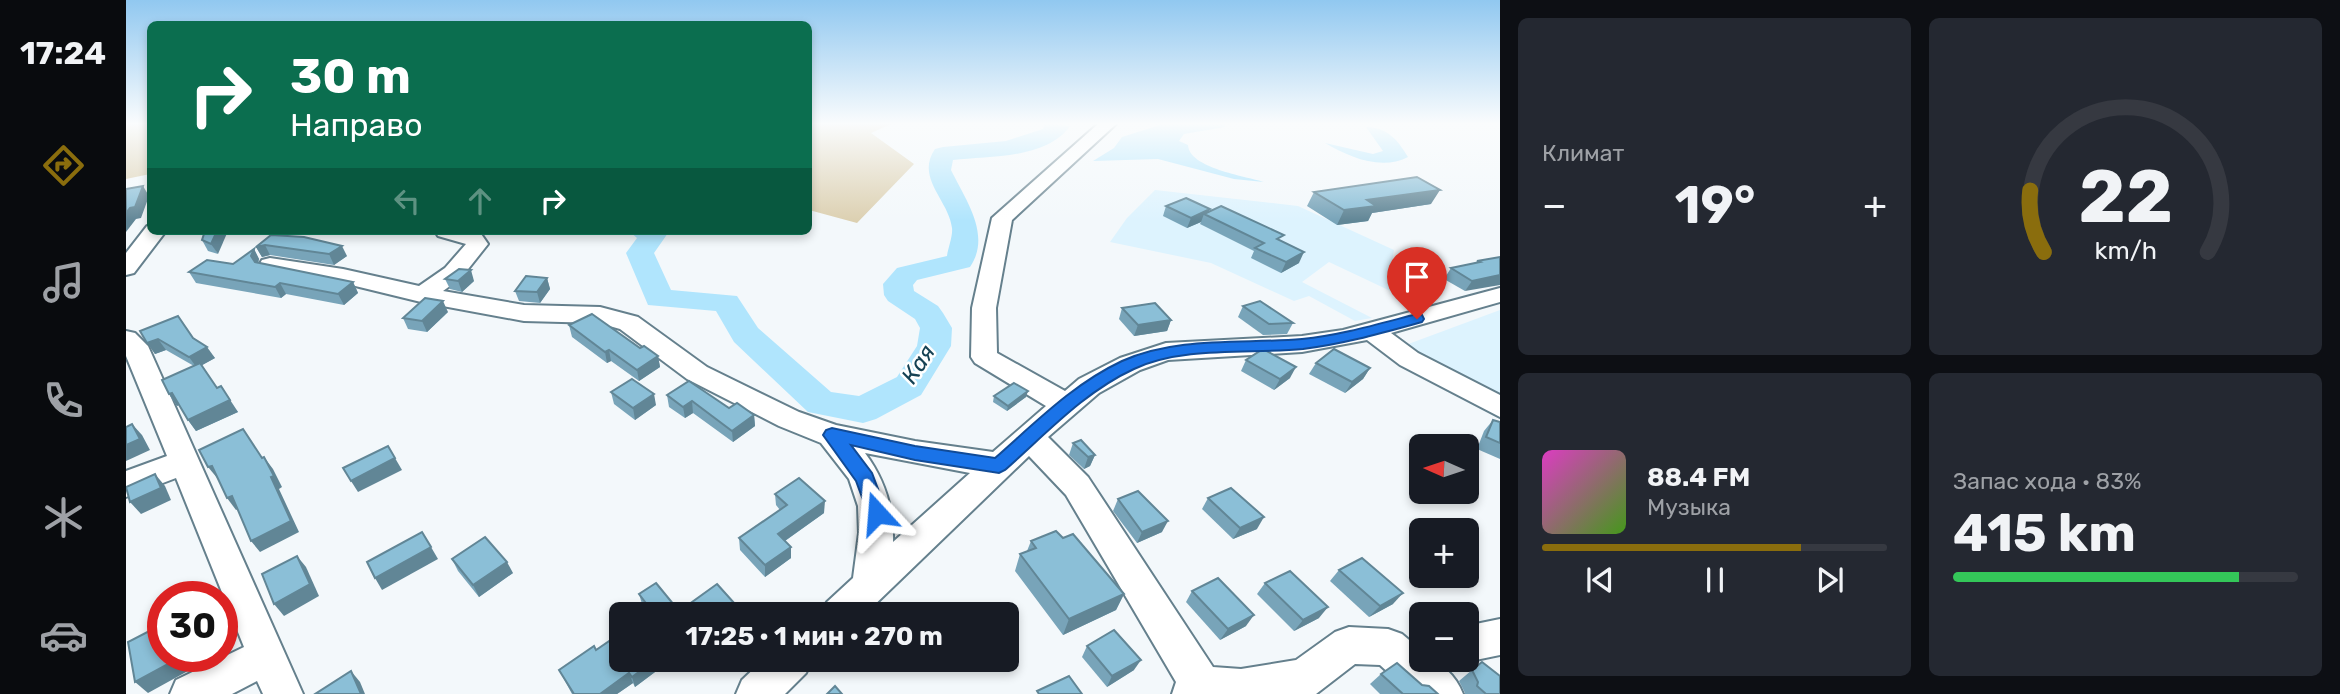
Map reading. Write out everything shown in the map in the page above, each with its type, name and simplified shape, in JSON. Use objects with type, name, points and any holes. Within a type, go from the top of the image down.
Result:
[{"type":"street","points":[[1066,405],[984,357],[984,308],[1002,218],[1071,156]]},
{"type":"street","points":[[126,268],[152,235]]},
{"type":"street","points":[[421,295],[453,273],[477,244],[471,236],[466,235]]},
{"type":"street","points":[[270,265],[344,276],[421,295],[524,313],[600,315],[629,323],[696,373],[754,404],[832,435],[915,453],[999,465]]},
{"type":"street","points":[[853,602],[1066,405],[1089,386],[1130,364],[1166,352],[1301,344],[1373,332],[1500,295]]},
{"type":"street","points":[[1373,332],[1409,359],[1500,407]]},
{"type":"street","points":[[126,338],[135,346],[186,461],[283,694]]},
{"type":"street","points":[[832,435],[865,478],[877,513],[876,553],[869,588]]},
{"type":"street","points":[[1029,437],[1077,486],[1197,690],[1241,689],[1304,680],[1349,645],[1405,647],[1443,694]]},
{"type":"street","points":[[126,484],[186,461]]},
{"type":"street","points":[[1479,641],[1500,637]]},
{"type":"street","points":[[190,694],[268,655]]},
{"type":"street","points":[[756,694],[779,672]]},
{"type":"shaded area","points":[[126,156],[147,156],[147,175],[126,179]]},
{"type":"shaded area","points":[[812,156],[903,156],[914,164],[857,223],[812,211]]},
{"type":"shaded area","points":[[1155,190],[1298,206],[1394,250],[1390,272],[1433,299],[1418,304],[1329,262],[1302,282],[1372,318],[1355,321],[1309,296],[1294,301],[1211,263],[1110,242],[1127,218]]},
{"type":"shaded area","points":[[1500,310],[1500,397],[1403,346]]},
{"type":"water","points":[[1100,156],[1194,156],[1207,165],[1264,182],[1234,179],[1158,159],[1093,161]]},
{"type":"water","points":[[1353,156],[1408,157],[1387,163]]},
{"type":"building","points":[[1417,177],[1440,190],[1367,200],[1376,206],[1344,210],[1314,192]]},
{"type":"building","points":[[143,186],[135,207],[126,213],[126,189]]},
{"type":"building","points":[[1186,198],[1210,209],[1191,218],[1166,206]]},
{"type":"building","points":[[1221,206],[1284,235],[1277,239],[1304,252],[1286,262],[1255,248],[1264,243],[1204,214]]},
{"type":"building","points":[[204,235],[215,235],[211,244],[202,240]]},
{"type":"building","points":[[271,235],[304,237],[342,246],[329,254],[265,245],[256,247]]},
{"type":"building","points":[[254,249],[251,256],[255,262],[353,282],[338,294],[280,283],[275,287],[189,272],[207,260],[233,264]]},
{"type":"building","points":[[1500,257],[1500,275],[1472,281],[1451,268],[1480,262],[1477,261]]},
{"type":"building","points":[[459,269],[471,270],[458,281],[445,279]]},
{"type":"building","points":[[526,276],[547,278],[537,292],[515,291]]},
{"type":"building","points":[[425,298],[443,301],[422,321],[403,318]]},
{"type":"building","points":[[1260,301],[1293,323],[1269,324],[1243,306]]},
{"type":"building","points":[[1155,303],[1171,320],[1138,325],[1122,308]]},
{"type":"building","points":[[592,314],[640,348],[644,346],[658,356],[637,370],[609,350],[605,352],[569,325]]},
{"type":"building","points":[[178,316],[193,338],[207,347],[189,357],[158,339],[147,343],[140,331]]},
{"type":"building","points":[[1263,349],[1296,367],[1280,379],[1246,360]]},
{"type":"building","points":[[1334,349],[1370,368],[1352,382],[1316,363]]},
{"type":"building","points":[[200,363],[217,388],[221,386],[230,400],[188,420],[162,380]]},
{"type":"building","points":[[632,379],[654,394],[633,408],[611,392]]},
{"type":"building","points":[[689,381],[729,408],[737,403],[754,415],[732,431],[692,401],[683,407],[667,395]]},
{"type":"building","points":[[1014,383],[1028,391],[1008,406],[994,396]]},
{"type":"building","points":[[1493,420],[1500,422],[1500,443],[1486,437]]},
{"type":"building","points":[[132,424],[140,439],[126,445],[126,427]]},
{"type":"building","points":[[243,429],[262,458],[264,457],[274,476],[271,477],[291,521],[251,541],[232,496],[227,498],[212,466],[208,467],[199,450]]},
{"type":"building","points":[[1081,440],[1095,455],[1088,457],[1073,443]]},
{"type":"building","points":[[388,446],[395,458],[351,481],[343,468]]},
{"type":"building","points":[[155,474],[161,488],[130,502],[126,487]]},
{"type":"building","points":[[799,478],[825,501],[778,534],[791,547],[765,565],[739,538],[787,505],[775,494]]},
{"type":"building","points":[[1231,488],[1264,517],[1240,528],[1208,498]]},
{"type":"building","points":[[1138,491],[1168,521],[1142,532],[1118,499]]},
{"type":"building","points":[[1056,531],[1063,538],[1073,534],[1124,594],[1069,619],[1020,554],[1036,548],[1031,541]]},
{"type":"building","points":[[422,532],[431,547],[375,578],[367,562]]},
{"type":"building","points":[[485,537],[507,562],[473,585],[452,559]]},
{"type":"building","points":[[297,556],[310,584],[274,604],[262,574]]},
{"type":"building","points":[[1362,558],[1403,593],[1380,606],[1339,570]]},
{"type":"building","points":[[1290,571],[1328,607],[1303,620],[1265,583]]},
{"type":"building","points":[[1218,578],[1254,615],[1228,629],[1192,591]]},
{"type":"building","points":[[656,583],[672,602],[645,602],[639,594]]},
{"type":"building","points":[[717,584],[733,602],[692,602]]},
{"type":"building","points":[[1114,630],[1141,660],[1112,676],[1087,646]]},
{"type":"building","points":[[147,632],[147,672],[153,672],[135,682],[128,642]]},
{"type":"building","points":[[609,641],[609,672],[639,672],[632,677],[629,673],[600,694],[574,694],[559,670],[594,646],[596,650]]},
{"type":"building","points":[[1482,662],[1500,676],[1500,694],[1486,694],[1477,686],[1473,672],[1479,672],[1479,664]]},
{"type":"building","points":[[1397,663],[1422,685],[1429,686],[1438,694],[1403,694],[1381,674]]},
{"type":"building","points":[[351,671],[361,694],[315,694]]},
{"type":"building","points":[[1069,676],[1082,694],[1039,694],[1037,691]]},
{"type":"building","points":[[835,686],[842,694],[827,694]]},
{"type":"waterway","name":"Кая","points":[[653,235],[640,253],[659,298],[726,303],[746,335],[821,403],[863,410],[909,386],[934,346],[936,328],[927,313],[899,295],[898,284],[907,274],[960,261],[966,228],[939,170],[942,156]]},
{"type":"route","points":[[877,513],[865,478],[832,435],[915,453],[999,465],[1089,386],[1130,364],[1166,352],[1301,344],[1344,338],[1417,319]]}]
